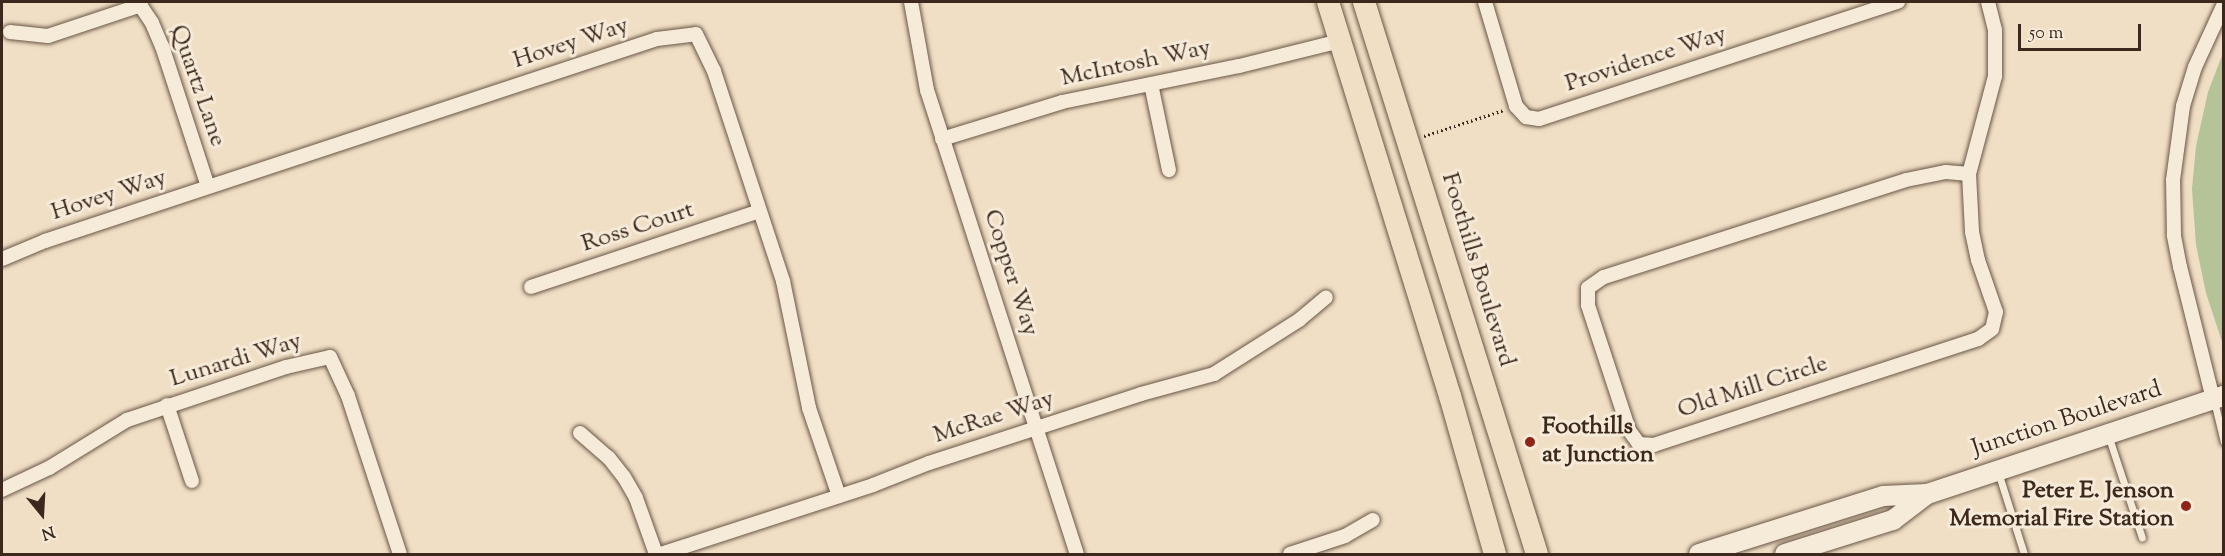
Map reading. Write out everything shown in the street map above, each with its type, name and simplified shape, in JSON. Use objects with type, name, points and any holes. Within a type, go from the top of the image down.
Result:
[{"type":"main road","points":[[1328,2],[1450,396],[1490,549]]},
{"type":"main road","name":"Foothills Boulevard","points":[[1364,2],[1537,555]]},
{"type":"main road","name":"Junction Boulevard","points":[[1700,555],[1883,496],[1927,494],[2218,398]]},
{"type":"main road","name":"Junction Boulevard","points":[[1785,555],[1893,520],[1927,494]]},
{"type":"street","name":"Copper Way","points":[[911,2],[919,54],[942,139],[1077,555]]},
{"type":"street","points":[[1485,2],[1516,106]]},
{"type":"street","name":"Providence Way","points":[[1516,106],[1526,117],[1539,119],[1898,2]]},
{"type":"street","name":"Old Mill Circle","points":[[1969,174],[1946,172],[1906,180],[1604,277],[1588,288],[1588,305],[1629,430],[1639,444],[1654,446],[1708,425],[1978,339],[1992,329],[1996,312],[1978,260],[1972,232],[1969,174],[1995,76],[1995,30],[1988,2]]},
{"type":"street","points":[[10,32],[48,36],[139,3]]},
{"type":"street","name":"Quartz Lane","points":[[139,3],[162,46],[208,187]]},
{"type":"street","points":[[2218,398],[2180,267],[2174,235],[2173,180],[2183,106],[2195,67],[2223,4]]},
{"type":"street","name":"Hovey Way","points":[[2,259],[45,241],[657,39],[696,34],[714,71],[783,281],[809,408],[839,496]]},
{"type":"street","name":"McIntosh Way","points":[[942,139],[1052,105],[1340,41]]},
{"type":"street","points":[[1151,84],[1168,170]]},
{"type":"street","name":"Ross Court","points":[[531,287],[759,211]]},
{"type":"street","name":"McRae Way","points":[[661,555],[1036,428],[1141,394],[1214,374],[1236,363],[1299,320],[1326,297]]},
{"type":"street","name":"Lunardi Way","points":[[2,490],[49,468],[128,420],[167,405],[286,367],[330,357],[348,396],[400,555]]},
{"type":"street","points":[[167,405],[192,481]]},
{"type":"street","points":[[580,433],[609,458],[624,477],[636,498],[656,555]]},
{"type":"street","points":[[1290,555],[1345,536],[1373,520]]},
{"type":"lane","points":[[2218,398],[2223,442]]},
{"type":"lane","points":[[2108,434],[2142,538]]},
{"type":"lane","points":[[1997,470],[2024,555]]},
{"type":"path","points":[[1408,141],[1516,106]]},
{"type":"green space","points":[[2223,53],[2223,345],[2206,293],[2196,245],[2192,189],[2196,146],[2208,92]]},
{"type":"place","name":"Foothills at Junction","points":[[1530,442]]},
{"type":"place","name":"Peter E. Jenson Memorial Fire Station","points":[[2186,506]]}]
